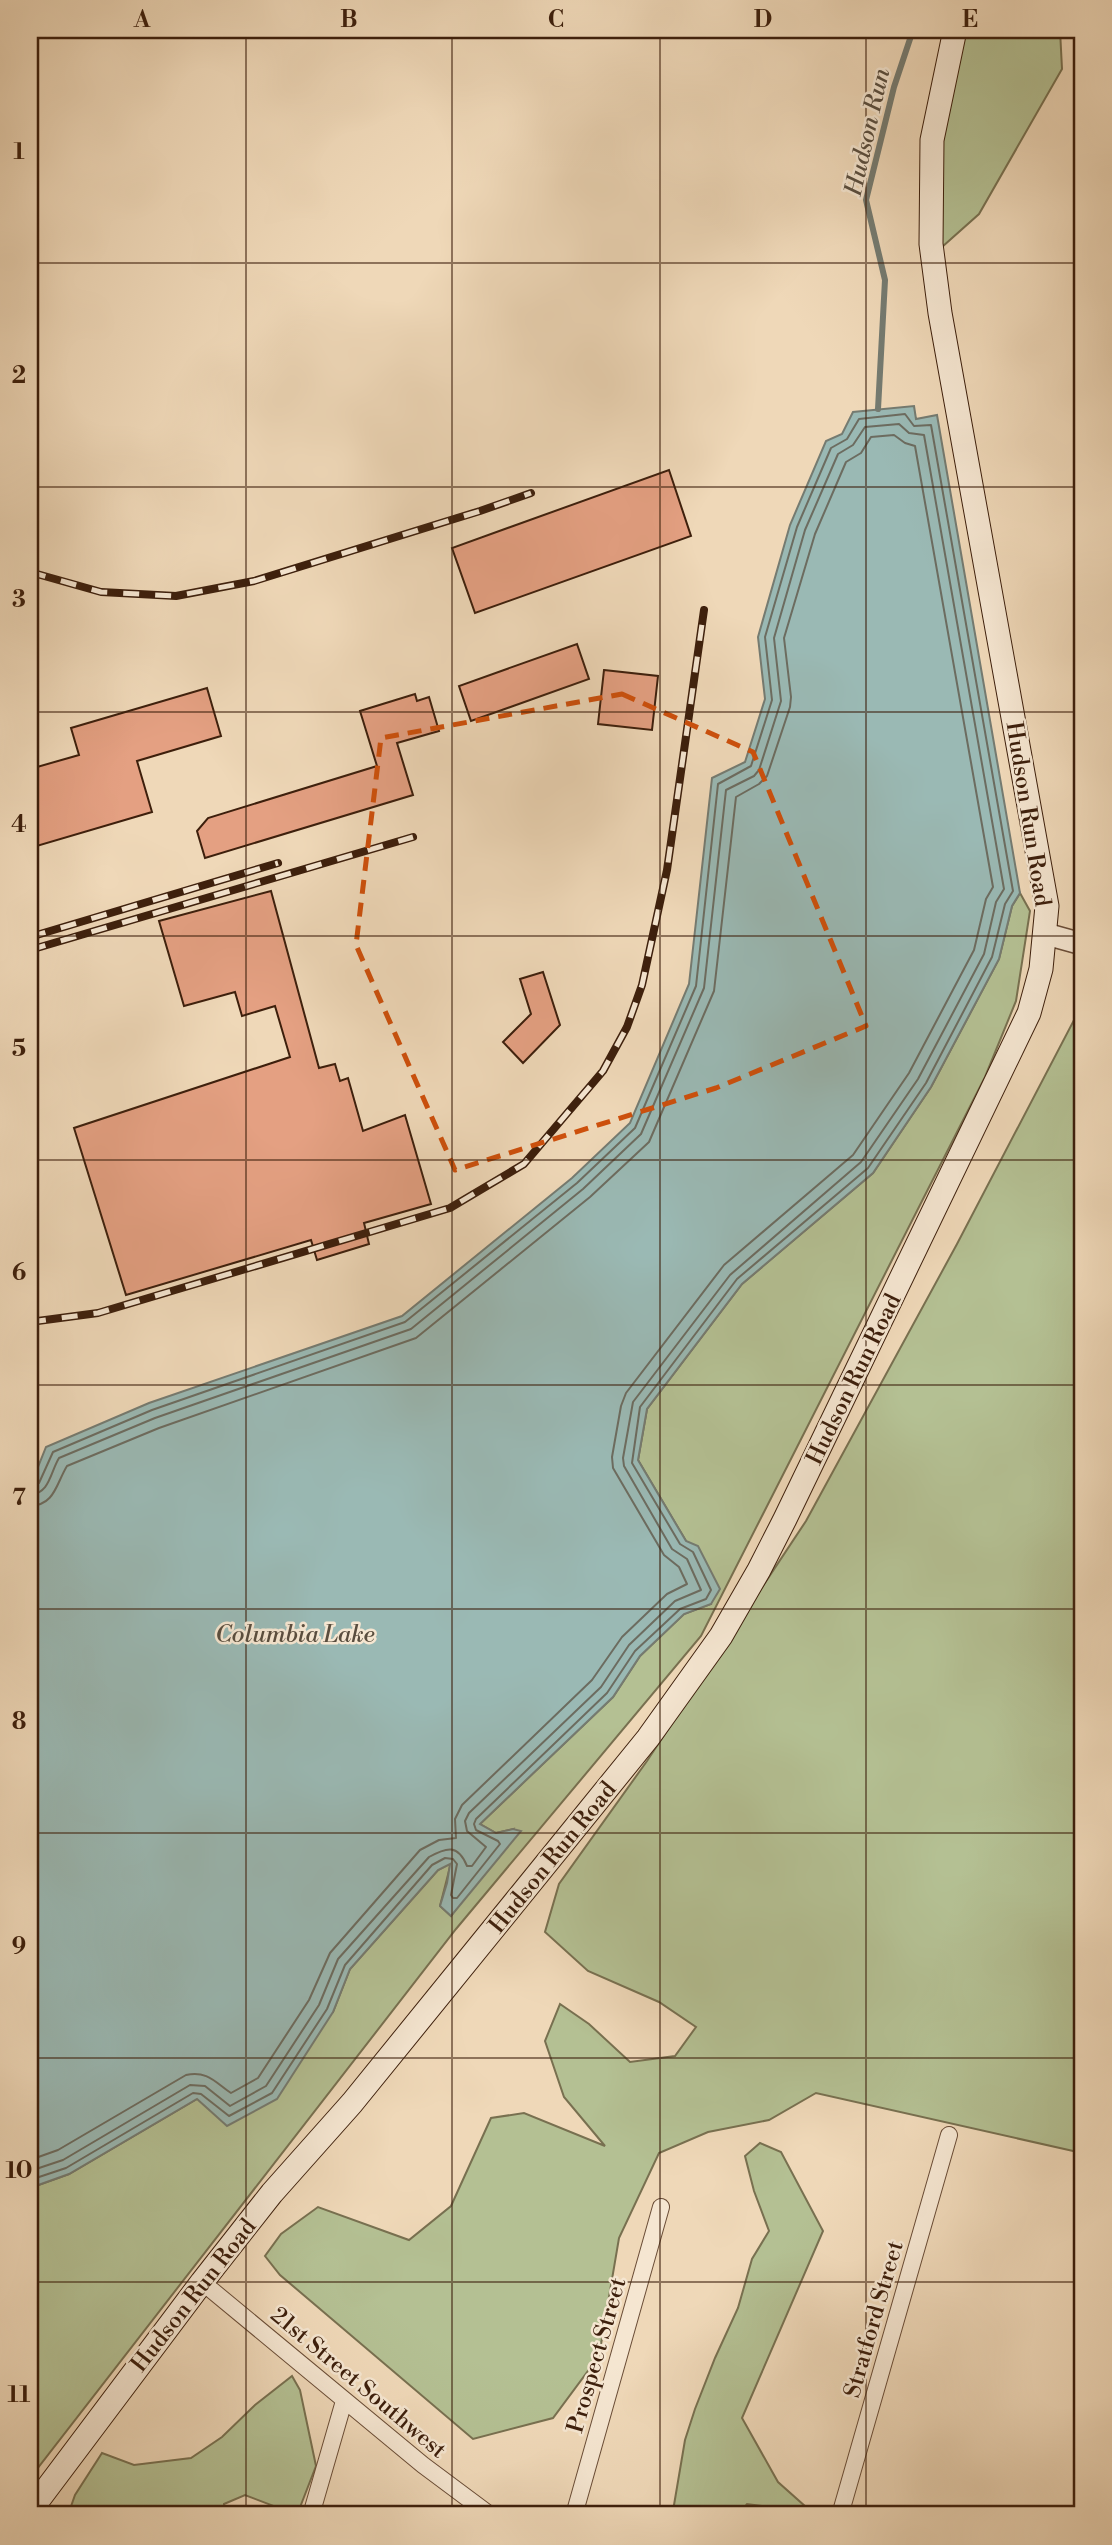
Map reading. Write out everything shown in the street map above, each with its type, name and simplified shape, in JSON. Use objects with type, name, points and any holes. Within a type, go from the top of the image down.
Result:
[{"type":"main road","name":"Hudson Run Road","points":[[30,2511],[272,2193],[352,2102],[613,1783],[697,1672],[759,1570],[785,1519],[1029,1013],[1041,969],[1047,906],[935,279],[931,244],[932,140],[955,30]]},
{"type":"street","points":[[1046,934],[1082,944]]},
{"type":"street","name":"Stratford Street","points":[[840,2515],[949,2135]]},
{"type":"street","name":"Prospect Street","points":[[574,2515],[661,2207]]},
{"type":"street","name":"21st Street Southwest","points":[[202,2282],[423,2465],[490,2515]]},
{"type":"street","points":[[311,2515],[344,2401]]},
{"type":"highlighted area","points":[[622,694],[753,752],[866,1026],[716,1088],[455,1170],[356,945],[381,738]]},
{"type":"green space","points":[[955,30],[1060,30],[1062,69],[979,214],[933,255],[943,89]]},
{"type":"green space","points":[[1020,893],[1030,911],[1016,1001],[985,1077],[701,1636],[456,1929],[30,2478],[30,2188],[69,2174],[197,2099],[333,2012],[350,1969],[438,1870],[451,1863],[440,1906],[451,1916],[513,1829],[496,1833],[480,1824],[613,1697],[640,1656],[684,1614],[711,1604],[686,1541],[638,1460],[647,1409],[742,1284],[873,1173],[931,1087],[999,959],[1012,906]]},
{"type":"green space","points":[[1074,1020],[1082,1021],[1082,2153],[816,2093],[769,2120],[708,2132],[659,2153],[619,2238],[599,2356],[553,2418],[473,2439],[280,2275],[265,2256],[281,2234],[318,2207],[409,2240],[451,2206],[491,2118],[524,2113],[605,2146],[564,2097],[545,2041],[560,2004],[589,2024],[630,2062],[675,2056],[696,2027],[659,2002],[588,1971],[545,1932],[559,1884],[647,1761],[806,1521],[957,1244]]},
{"type":"green space","points":[[760,2143],[781,2152],[823,2231],[742,2418],[778,2482],[806,2507],[806,2515],[784,2515],[778,2508],[747,2504],[738,2515],[678,2515],[674,2505],[685,2440],[715,2358],[738,2308],[752,2259],[769,2231],[745,2156]]},
{"type":"green space","points":[[292,2376],[300,2390],[316,2466],[297,2515],[245,2495],[224,2504],[224,2515],[120,2515],[118,2510],[112,2515],[68,2515],[75,2495],[102,2453],[134,2465],[191,2458],[222,2437],[255,2405]]},
{"type":"water","name":"Columbia Lake","points":[[914,406],[916,419],[937,415],[1020,893],[1012,906],[999,959],[931,1087],[873,1173],[742,1284],[647,1409],[638,1460],[686,1541],[698,1546],[720,1589],[711,1604],[684,1614],[640,1656],[613,1697],[480,1824],[496,1833],[513,1829],[521,1831],[451,1916],[440,1906],[450,1864],[438,1870],[350,1969],[333,2012],[277,2099],[227,2126],[197,2099],[69,2174],[30,2188],[30,1487],[46,1447],[149,1403],[402,1316],[572,1178],[630,1123],[689,984],[712,778],[745,762],[765,699],[758,637],[790,525],[826,441],[842,434],[853,412]]},
{"type":"building","points":[[669,470],[691,536],[475,613],[452,548]]},
{"type":"building","points":[[577,644],[589,679],[471,721],[459,686]]},
{"type":"building","points":[[604,670],[658,676],[652,730],[598,724]]},
{"type":"building","points":[[207,688],[221,736],[137,761],[152,812],[30,848],[30,769],[79,755],[71,728]]},
{"type":"building","points":[[415,694],[417,701],[429,697],[439,731],[397,743],[413,795],[205,858],[197,831],[208,818],[377,766],[360,711]]},
{"type":"building","points":[[271,891],[319,1068],[335,1064],[340,1081],[348,1078],[363,1131],[405,1115],[431,1204],[364,1223],[369,1244],[317,1260],[311,1240],[126,1295],[74,1128],[290,1057],[275,1006],[242,1016],[235,992],[184,1006],[159,921]]},
{"type":"building","points":[[543,972],[560,1025],[523,1063],[503,1042],[531,1014],[520,979]]},
{"type":"waterway","name":"Hudson Run","points":[[878,409],[885,280],[866,200],[894,87],[913,30]]},
{"type":"railway","points":[[30,572],[101,592],[176,596],[254,581],[531,493]]},
{"type":"railway","points":[[30,1322],[98,1313],[450,1208],[524,1164],[603,1071],[627,1027],[642,985],[667,870],[704,610]]},
{"type":"railway","points":[[30,950],[413,837]]},
{"type":"railway","points":[[30,937],[278,863]]}]
